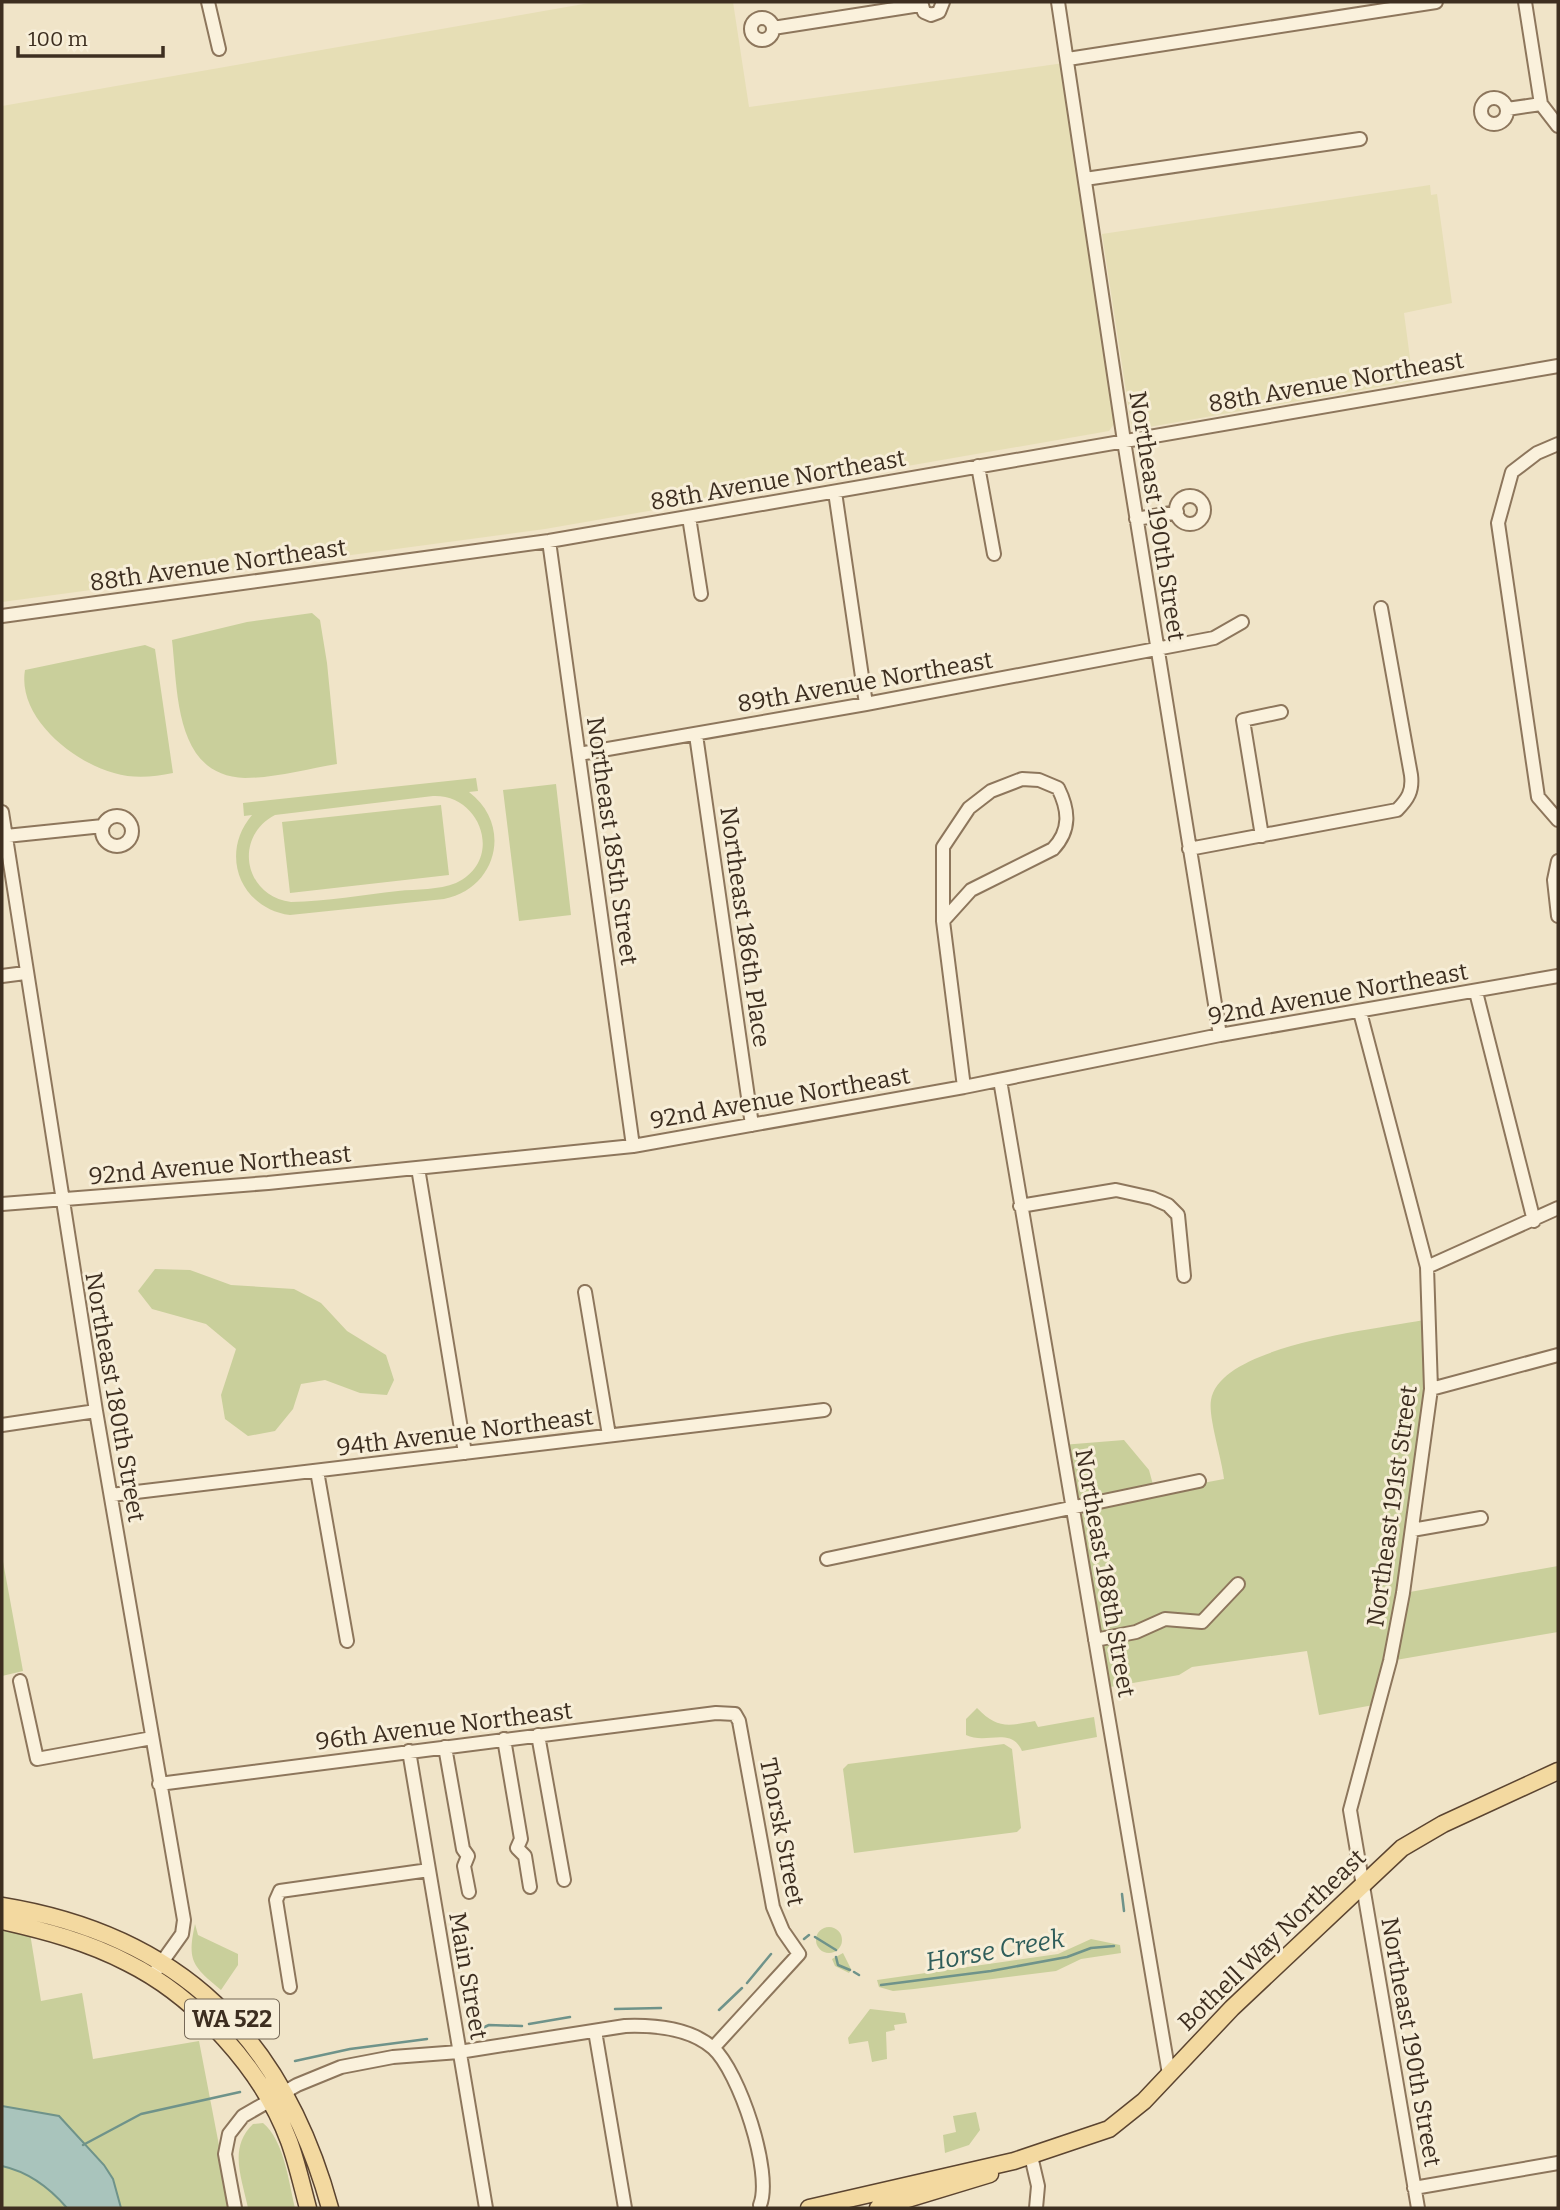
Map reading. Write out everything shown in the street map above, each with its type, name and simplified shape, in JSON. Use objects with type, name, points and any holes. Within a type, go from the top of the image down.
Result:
[{"type":"main road","name":"Bothell Way Northeast","points":[[889,2207],[957,2186],[1031,2156],[1109,2129],[1144,2101],[1362,1882],[1402,1848],[1427,1833],[1558,1771]]},
{"type":"main road","name":"WA 522","points":[[2,1906],[30,1910],[97,1931],[161,1962],[192,1984],[245,2032],[285,2091],[319,2170],[329,2204]]},
{"type":"main road","name":"WA 522","points":[[2,1921],[54,1932],[131,1964],[201,2015],[229,2044],[270,2100],[289,2141],[308,2208]]},
{"type":"main road","name":"Bothell Way Northeast","points":[[809,2208],[1031,2156]]},
{"type":"street","points":[[208,2],[219,49]]},
{"type":"street","points":[[773,28],[920,3],[924,12],[935,14],[942,9],[943,2]]},
{"type":"street","name":"Northeast 190th Street","points":[[1058,2],[1136,519],[1220,1035]]},
{"type":"street","points":[[1068,59],[1436,2]]},
{"type":"street","points":[[1525,2],[1541,103],[1558,126]]},
{"type":"street","points":[[1507,109],[1541,103]]},
{"type":"street","points":[[1085,179],[1360,139]]},
{"type":"street","name":"88th Avenue Northeast","points":[[2,616],[549,541],[1558,366]]},
{"type":"street","points":[[1558,444],[1537,453],[1512,472],[1498,523],[1538,797],[1558,820]]},
{"type":"street","points":[[978,466],[994,554]]},
{"type":"street","points":[[835,492],[866,704]]},
{"type":"street","points":[[1136,519],[1177,512]]},
{"type":"street","points":[[689,517],[701,594]]},
{"type":"street","name":"Northeast 185th Street","points":[[549,541],[633,1146]]},
{"type":"street","points":[[1189,849],[1397,810],[1407,800],[1412,785],[1411,775],[1381,608]]},
{"type":"street","name":"89th Avenue Northeast","points":[[579,754],[866,704],[1214,638],[1242,622]]},
{"type":"street","points":[[1262,836],[1243,720],[1281,712]]},
{"type":"street","name":"Northeast 186th Place","points":[[696,735],[752,1125]]},
{"type":"street","points":[[943,921],[971,890],[1053,849],[1062,839],[1067,815],[1058,788],[1039,780],[1022,779],[991,791],[969,808],[943,847],[943,921],[964,1087]]},
{"type":"street","name":"Northeast 180th Street","points":[[2,812],[61,1200],[184,1920],[182,1934],[151,1978]]},
{"type":"street","points":[[6,836],[103,826]]},
{"type":"street","points":[[1558,862],[1554,880],[1558,916]]},
{"type":"street","points":[[2,976],[25,973]]},
{"type":"street","name":"92nd Avenue Northeast","points":[[2,1203],[418,1168],[633,1146],[964,1087],[1220,1035],[1558,976]]},
{"type":"street","points":[[1476,992],[1534,1221]]},
{"type":"street","name":"Northeast 191st Street","points":[[1360,1012],[1427,1267],[1431,1390],[1412,1530],[1390,1661],[1350,1810],[1362,1882]]},
{"type":"street","name":"Northeast 188th Street","points":[[1000,1080],[1169,2074]]},
{"type":"street","points":[[418,1168],[465,1453]]},
{"type":"street","points":[[1020,1206],[1116,1190],[1152,1198],[1168,1205],[1178,1215],[1184,1276]]},
{"type":"street","points":[[1427,1267],[1558,1208]]},
{"type":"street","points":[[585,1292],[609,1435]]},
{"type":"street","points":[[1431,1390],[1558,1355]]},
{"type":"street","name":"94th Avenue Northeast","points":[[111,1495],[824,1410]]},
{"type":"street","points":[[2,1425],[96,1411]]},
{"type":"street","points":[[317,1471],[347,1641]]},
{"type":"street","points":[[827,1559],[1199,1480]]},
{"type":"street","points":[[1412,1530],[1480,1518]]},
{"type":"street","points":[[1095,1640],[1136,1632],[1165,1619],[1202,1622],[1238,1584]]},
{"type":"street","points":[[20,1681],[37,1759],[152,1738]]},
{"type":"street","name":"96th Avenue Northeast","points":[[159,1784],[445,1746],[727,1712],[735,1714]]},
{"type":"street","name":"Thorsk Street","points":[[713,2048],[799,1954],[783,1931],[773,1908],[739,1721],[735,1714]]},
{"type":"street","points":[[538,1735],[564,1880]]},
{"type":"street","points":[[504,1740],[521,1839],[517,1847],[525,1856],[530,1887]]},
{"type":"street","points":[[445,1746],[463,1849],[468,1856],[464,1866],[469,1892]]},
{"type":"street","name":"Main Street","points":[[409,1751],[486,2208]]},
{"type":"street","points":[[290,1987],[276,1900],[280,1891],[429,1870]]},
{"type":"street","name":"Northeast 190th Street","points":[[1362,1882],[1418,2208]]},
{"type":"street","points":[[235,2208],[225,2154],[229,2134],[243,2116],[285,2091],[341,2067],[393,2057],[459,2052],[653,2025],[696,2038],[713,2048],[744,2096],[751,2129],[748,2138],[761,2206]]},
{"type":"street","points":[[595,2031],[625,2208]]},
{"type":"street","points":[[1031,2156],[1038,2186],[1036,2208]]},
{"type":"street","points":[[1414,2188],[1558,2163]]},
{"type":"shaded area","points":[[595,2],[733,2],[749,107],[1064,63],[1114,424],[1109,431],[545,529],[2,602],[2,106]]},
{"type":"shaded area","points":[[1430,185],[1431,195],[1437,194],[1452,303],[1404,313],[1413,381],[1132,430],[1102,234]]},
{"type":"green space","points":[[312,613],[320,620],[337,764],[279,775],[245,778],[222,774],[204,763],[192,747],[184,727],[172,640],[247,622]]},
{"type":"green space","points":[[145,645],[155,649],[173,773],[129,776],[114,773],[82,759],[51,735],[30,704],[25,687],[25,670]]},
{"type":"green space","points":[[476,778],[478,791],[469,792],[483,806],[491,821],[493,854],[487,869],[476,883],[462,893],[444,899],[290,915],[258,902],[247,891],[240,877],[236,862],[237,846],[242,830],[252,815],[244,816],[243,803]],"holes":[[[433,796],[450,798],[464,806],[474,817],[481,830],[483,845],[480,860],[471,873],[456,883],[435,888],[291,902],[275,897],[263,889],[254,878],[249,851],[253,837],[262,825],[275,815]]]},
{"type":"green space","points":[[556,784],[571,915],[519,921],[503,790]]},
{"type":"green space","points":[[441,805],[449,875],[290,893],[282,822]]},
{"type":"green space","points":[[155,1269],[190,1270],[231,1285],[294,1289],[321,1303],[347,1331],[386,1355],[394,1380],[387,1395],[360,1393],[325,1380],[301,1384],[293,1409],[275,1431],[248,1436],[225,1419],[221,1395],[236,1349],[206,1324],[152,1309],[138,1291]]},
{"type":"green space","points":[[1429,1319],[1431,1389],[1404,1593],[1558,1566],[1558,1632],[1390,1661],[1379,1704],[1319,1715],[1307,1651],[1192,1667],[1179,1675],[1104,1688],[1062,1445],[1124,1440],[1149,1470],[1155,1492],[1224,1479],[1211,1407],[1211,1400],[1221,1381],[1242,1365],[1271,1352],[1341,1334]]},
{"type":"green space","points":[[2,1556],[23,1671],[2,1676]]},
{"type":"green space","points":[[977,1708],[991,1720],[1010,1725],[1035,1721],[1038,1727],[1094,1717],[1097,1737],[1022,1751],[1011,1739],[974,1738],[966,1735],[966,1719]]},
{"type":"green space","points":[[1004,1744],[1012,1749],[1021,1828],[1017,1832],[854,1853],[843,1769],[848,1764]]},
{"type":"green space","points":[[2,1921],[29,1927],[41,2001],[82,1993],[93,2059],[199,2041],[231,2208],[121,2208],[113,2179],[104,2165],[59,2116],[2,2106]]},
{"type":"green space","points":[[195,1924],[198,1935],[238,1954],[238,1965],[221,1990],[194,1962],[192,1947]]},
{"type":"green space","points":[[829,1927],[838,1931],[842,1940],[838,1949],[829,1953],[820,1949],[816,1940],[820,1931]]},
{"type":"green space","points":[[1091,1939],[1120,1945],[1121,1953],[1081,1959],[1056,1971],[914,1989],[893,1991],[879,1987],[877,1980],[1058,1954]]},
{"type":"green space","points":[[843,1953],[851,1969],[849,1973],[835,1966],[832,1959]]},
{"type":"green space","points":[[870,2009],[905,2013],[907,2023],[894,2025],[895,2030],[886,2032],[887,2059],[872,2062],[868,2041],[849,2044],[848,2038]]},
{"type":"green space","points":[[976,2112],[980,2130],[969,2145],[945,2153],[943,2135],[956,2132],[953,2116]]},
{"type":"green space","points":[[263,2123],[281,2151],[295,2208],[248,2208],[240,2175],[239,2153],[245,2133],[253,2124]]},
{"type":"green space","points":[[2,2166],[38,2181],[67,2208],[2,2208]]},
{"type":"water","points":[[2,2106],[59,2116],[104,2165],[113,2179],[121,2208],[67,2208],[38,2181],[2,2166]]},
{"type":"waterway","name":"Horse Creek","points":[[1122,1894],[1124,1911]]},
{"type":"waterway","name":"Horse Creek","points":[[804,1939],[809,1935]]},
{"type":"waterway","name":"Horse Creek","points":[[815,1937],[836,1950]]},
{"type":"waterway","name":"Horse Creek","points":[[881,1985],[991,1971],[1067,1957],[1091,1948],[1114,1946]]},
{"type":"waterway","name":"Horse Creek","points":[[747,1983],[771,1954]]},
{"type":"waterway","name":"Horse Creek","points":[[836,1957],[838,1965],[850,1970]]},
{"type":"waterway","name":"Horse Creek","points":[[854,1972],[859,1975]]},
{"type":"waterway","name":"Horse Creek","points":[[719,2010],[742,1988]]},
{"type":"waterway","name":"Horse Creek","points":[[615,2009],[661,2008]]},
{"type":"waterway","name":"Horse Creek","points":[[529,2024],[570,2017]]},
{"type":"waterway","name":"Horse Creek","points":[[478,2030],[489,2025],[522,2026]]},
{"type":"waterway","name":"Horse Creek","points":[[295,2061],[350,2049],[427,2039]]},
{"type":"waterway","name":"Horse Creek","points":[[83,2145],[141,2114],[240,2092]]}]
